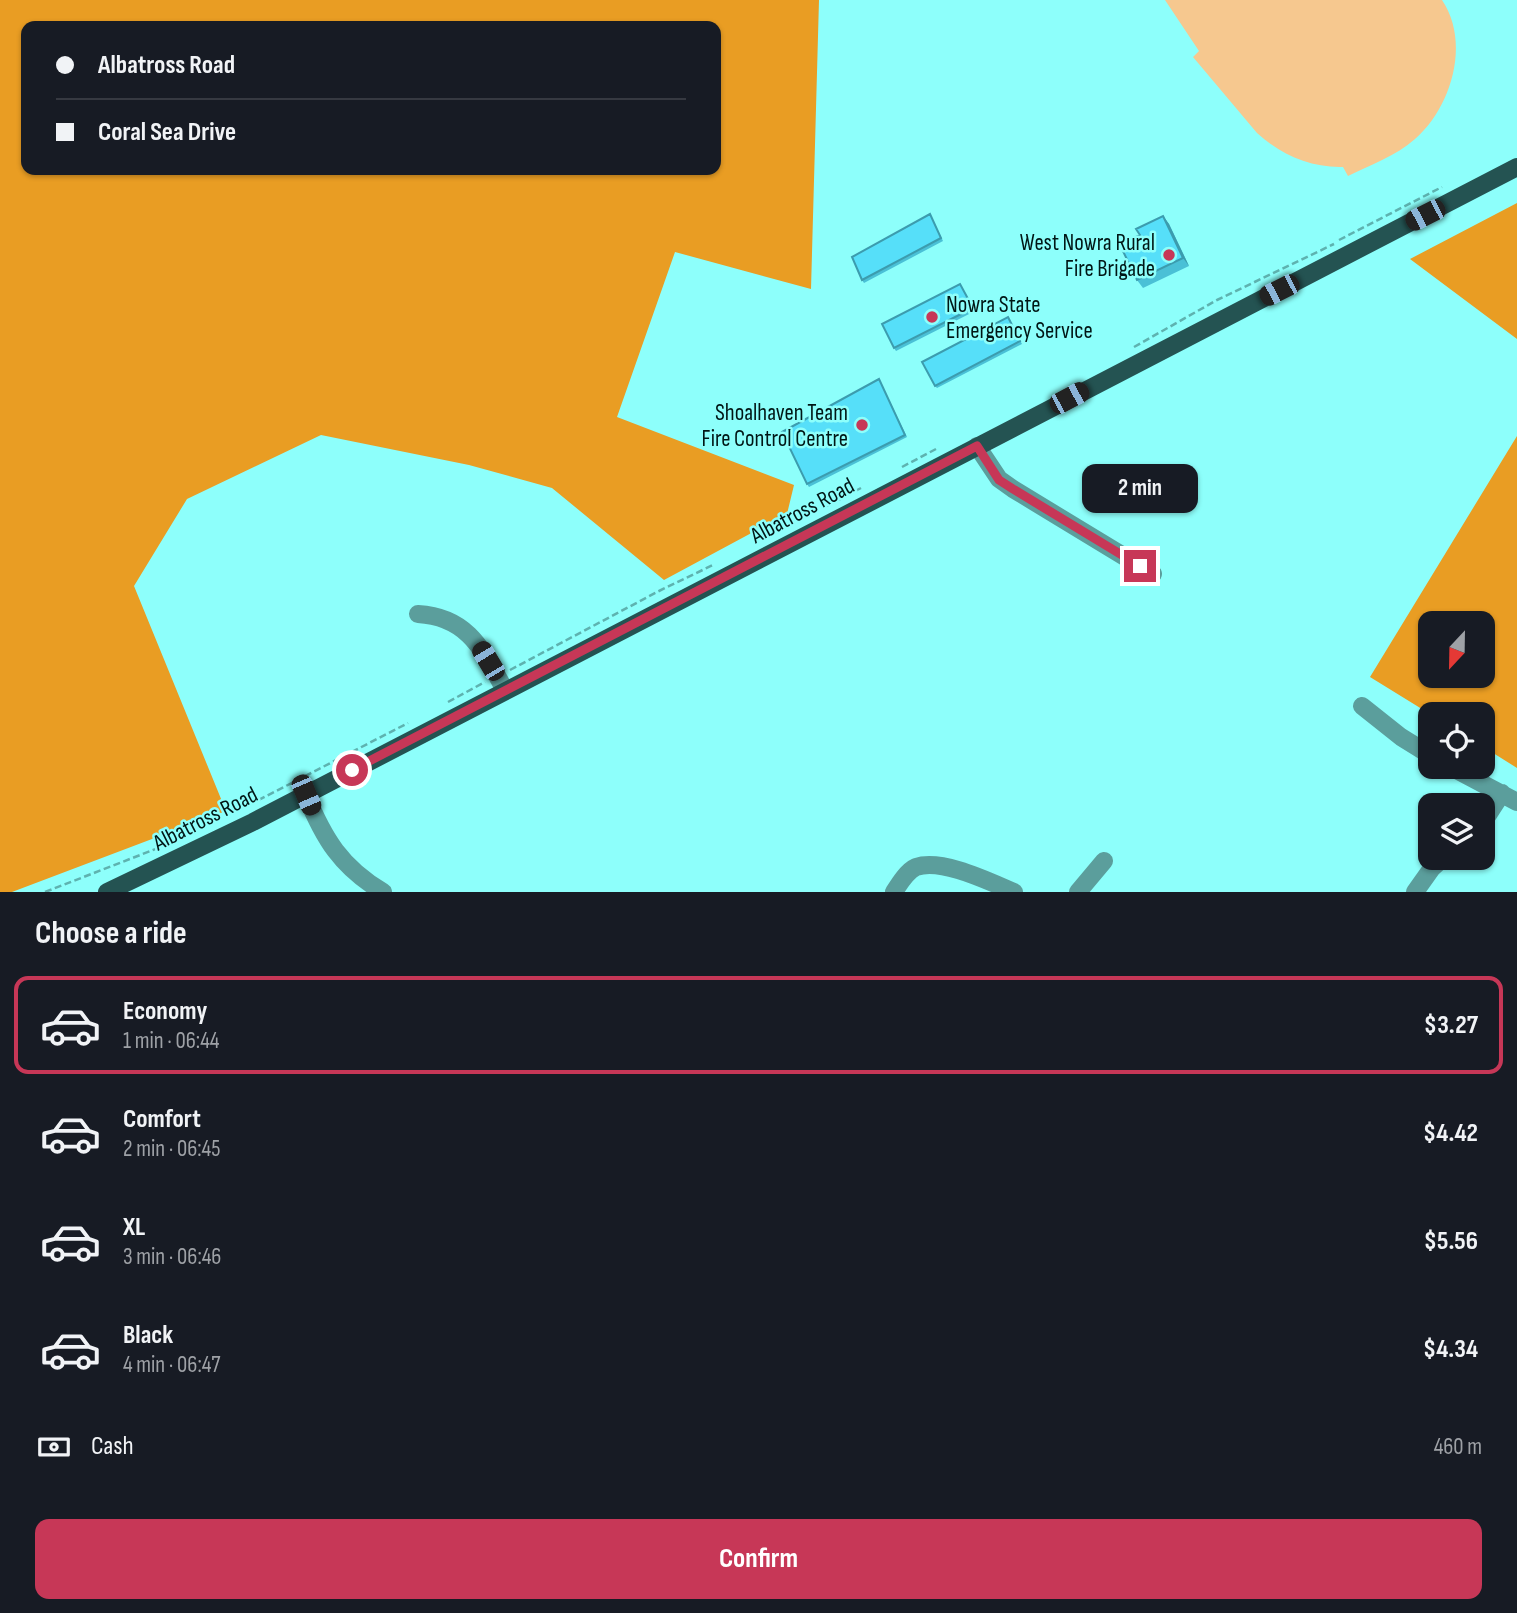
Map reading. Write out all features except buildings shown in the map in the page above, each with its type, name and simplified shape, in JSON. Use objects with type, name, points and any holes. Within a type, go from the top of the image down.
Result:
[{"type":"main road","name":"Albatross Road","points":[[107,892],[198,850],[306,795],[501,683],[977,446],[1517,167]]},
{"type":"street","points":[[977,446],[999,480],[1153,574]]},
{"type":"street","points":[[418,614],[441,618],[466,631],[475,639],[501,683]]},
{"type":"street","points":[[1362,706],[1418,748]]},
{"type":"street","points":[[1474,779],[1509,798],[1495,811]]},
{"type":"street","points":[[306,795],[320,829],[335,852],[354,872],[383,892]]},
{"type":"street","points":[[1078,892],[1104,861]]},
{"type":"street","points":[[894,892],[915,867],[933,866],[956,870],[1014,892]]},
{"type":"street","points":[[1415,892],[1431,870]]},
{"type":"path","points":[[1125,352],[1217,300],[1445,186]]},
{"type":"path","points":[[899,469],[943,446]]},
{"type":"path","points":[[820,510],[868,485]]},
{"type":"path","points":[[438,708],[501,683],[659,591],[722,561]]},
{"type":"path","points":[[246,807],[410,722]]},
{"type":"path","points":[[45,892],[178,840]]},
{"type":"shaded area","points":[[0,0],[819,0],[811,289],[675,252],[617,417],[794,485],[787,514],[664,580],[552,488],[469,465],[321,435],[187,499],[134,586],[226,811],[12,892],[0,892]]},
{"type":"shaded area","points":[[1165,0],[1442,0],[1451,17],[1455,36],[1453,74],[1438,110],[1428,126],[1415,139],[1391,155],[1348,176],[1343,167],[1319,165],[1286,154],[1257,133],[1193,57],[1199,51]]},
{"type":"shaded area","points":[[1517,203],[1517,339],[1410,259]]},
{"type":"shaded area","points":[[1517,436],[1517,768],[1495,754],[1495,702],[1418,702],[1418,707],[1370,677]]},
{"type":"place","name":"West Nowra Rural Fire Brigade","points":[[1169,255]]},
{"type":"place","name":"Nowra State Emergency Service","points":[[932,317]]},
{"type":"place","name":"Shoalhaven Team Fire Control Centre","points":[[862,425]]},
{"type":"route","points":[[352,770],[977,446],[999,480],[1140,566]]}]
